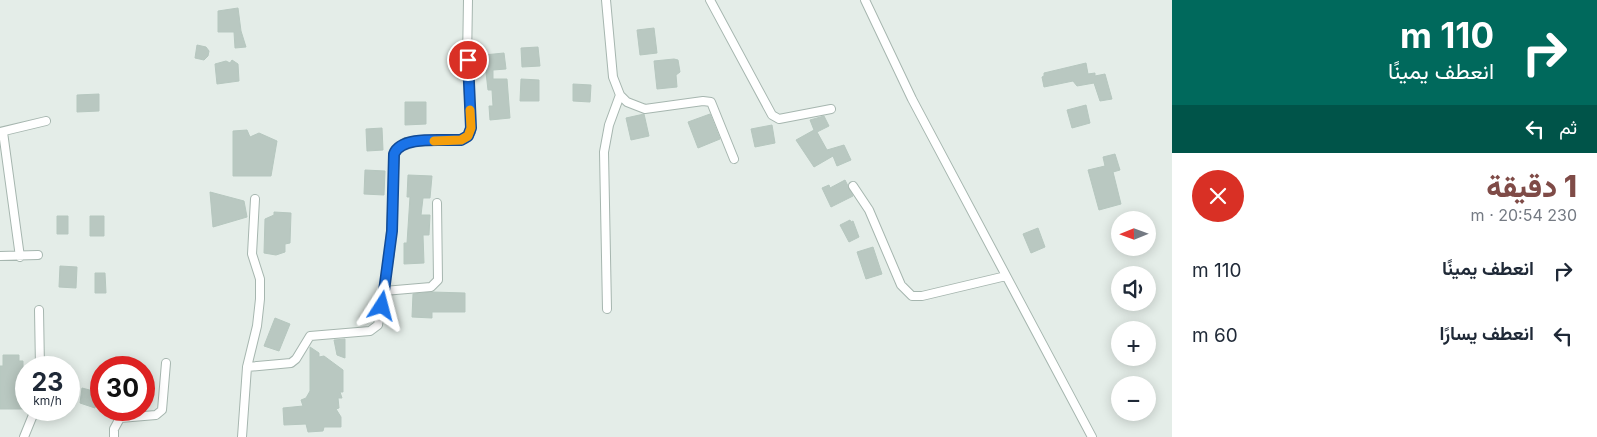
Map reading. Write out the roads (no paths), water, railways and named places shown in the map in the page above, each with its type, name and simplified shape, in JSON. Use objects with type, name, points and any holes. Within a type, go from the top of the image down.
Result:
[{"type":"street","points":[[247,367],[291,364],[308,338],[313,335],[374,330],[379,321],[392,231],[395,150],[406,142],[461,140],[465,139],[470,132],[468,0]]},
{"type":"street","points":[[606,0],[613,77],[620,95],[636,107],[645,110],[702,101],[711,102],[734,159]]},
{"type":"street","points":[[710,0],[772,115],[779,119],[831,108]]},
{"type":"street","points":[[865,0],[912,99],[1092,437]]},
{"type":"street","points":[[607,309],[604,152],[607,134],[620,95]]},
{"type":"street","points":[[20,257],[1,132],[46,121]]},
{"type":"street","points":[[853,186],[868,210],[901,285],[912,296],[922,296],[1006,276]]},
{"type":"street","points":[[242,437],[247,367],[257,326],[260,299],[260,279],[252,254],[255,199]]},
{"type":"street","points":[[384,291],[431,287],[438,280],[437,204]]},
{"type":"street","points":[[0,256],[20,257],[38,255]]},
{"type":"street","points":[[39,310],[40,356]]},
{"type":"street","points":[[114,437],[114,429],[120,418],[156,415],[162,410],[166,363]]},
{"type":"street","points":[[24,437],[31,421]]}]
